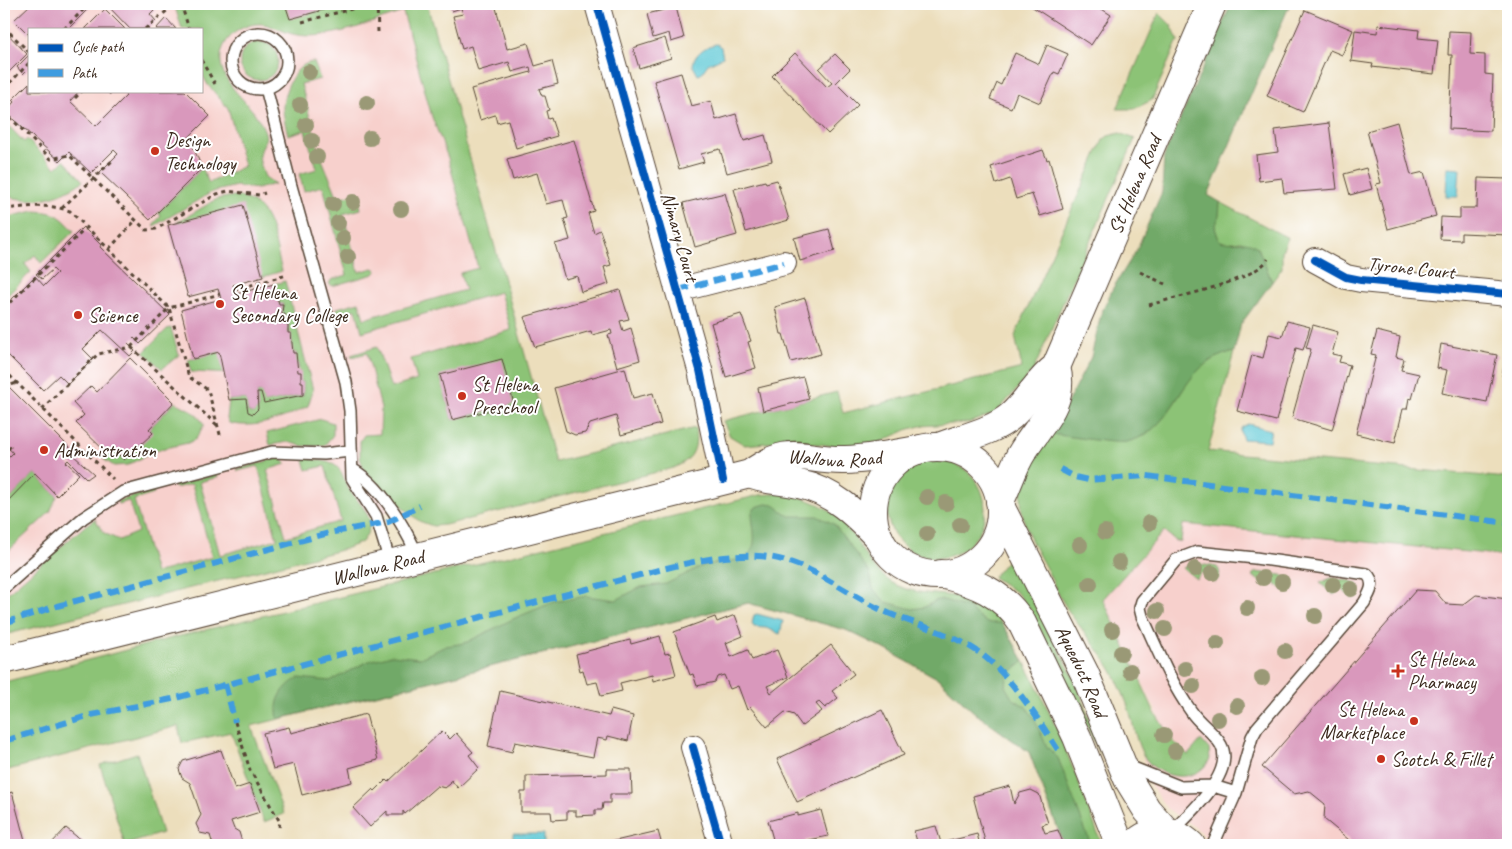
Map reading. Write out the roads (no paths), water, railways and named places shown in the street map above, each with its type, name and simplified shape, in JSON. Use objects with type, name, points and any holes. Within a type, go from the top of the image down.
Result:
[{"type":"main road","name":"St Helena Road","points":[[931,448],[985,430],[1010,417],[1047,374],[1056,367],[1212,4]]},
{"type":"main road","name":"St Helena Road","points":[[1000,504],[1023,452],[1055,402],[1060,386],[1056,367]]},
{"type":"main road","name":"Wallowa Road","points":[[4,660],[390,562],[750,474],[764,464],[790,454],[838,460],[866,459],[931,448]]},
{"type":"main road","points":[[931,448],[965,453],[976,460],[993,479],[1000,504],[997,533],[980,557],[969,566],[941,574],[919,572],[900,562],[888,551],[879,538],[873,514],[877,489],[890,468],[899,459],[931,448]]},
{"type":"main road","name":"Wallowa Road","points":[[750,474],[770,481],[806,485],[828,494],[854,513],[879,538]]},
{"type":"main road","name":"Aqueduct Road","points":[[1000,504],[1085,674],[1122,763],[1138,796],[1176,837]]},
{"type":"main road","name":"Aqueduct Road","points":[[941,574],[993,592],[1014,610],[1077,737],[1120,845]]},
{"type":"main road","points":[[1134,845],[1145,836],[1176,837]]},
{"type":"street","name":"Nimary Court","points":[[597,4],[678,290],[708,404],[723,480]]},
{"type":"street","name":"Tyrone Court","points":[[1315,260],[1346,276],[1361,280],[1508,294]]},
{"type":"street","points":[[678,290],[784,262]]},
{"type":"street","points":[[693,747],[721,845]]},
{"type":"lane","points":[[265,33],[281,43],[286,52],[285,71],[275,84],[266,88],[249,87],[241,82],[232,68],[233,50],[246,36],[265,33]]},
{"type":"lane","points":[[266,88],[288,176],[346,382],[350,411],[350,451],[353,481],[376,516],[390,562]]},
{"type":"lane","points":[[4,588],[83,518],[122,492],[272,452],[292,451],[316,454],[350,451]]},
{"type":"lane","points":[[352,469],[370,484],[391,507],[418,556]]},
{"type":"lane","points":[[1176,837],[1191,813],[1213,786],[1221,770],[1224,754],[1222,748],[1191,713],[1163,660],[1140,608],[1142,600],[1176,560],[1190,554],[1203,552],[1362,572],[1370,578],[1372,588],[1364,603],[1257,728],[1247,751],[1236,793],[1213,845]]},
{"type":"lane","points":[[1122,763],[1157,780],[1181,788],[1213,786],[1236,793]]},
{"type":"water","points":[[717,44],[721,47],[723,57],[708,64],[701,74],[698,75],[693,66],[695,58],[705,48]]},
{"type":"water","points":[[1447,167],[1460,168],[1458,196],[1446,196]]},
{"type":"water","points":[[1248,424],[1271,430],[1269,441],[1243,439],[1240,431],[1242,427]]},
{"type":"water","points":[[757,614],[783,621],[780,634],[766,628],[754,627],[752,624],[754,615]]},
{"type":"water","points":[[513,834],[544,834],[544,845],[513,845]]},
{"type":"place","name":"Design Technology","points":[[155,151]]},
{"type":"place","name":"St Helena Secondary College","points":[[220,304]]},
{"type":"place","name":"Science","points":[[78,315]]},
{"type":"place","name":"St Helena Preschool","points":[[462,396]]},
{"type":"place","name":"Administration","points":[[44,450]]},
{"type":"place","name":"St Helena Pharmacy","points":[[1398,671]]},
{"type":"place","name":"St Helena Marketplace","points":[[1414,721]]},
{"type":"place","name":"Scotch & Fillet","points":[[1381,759]]}]
